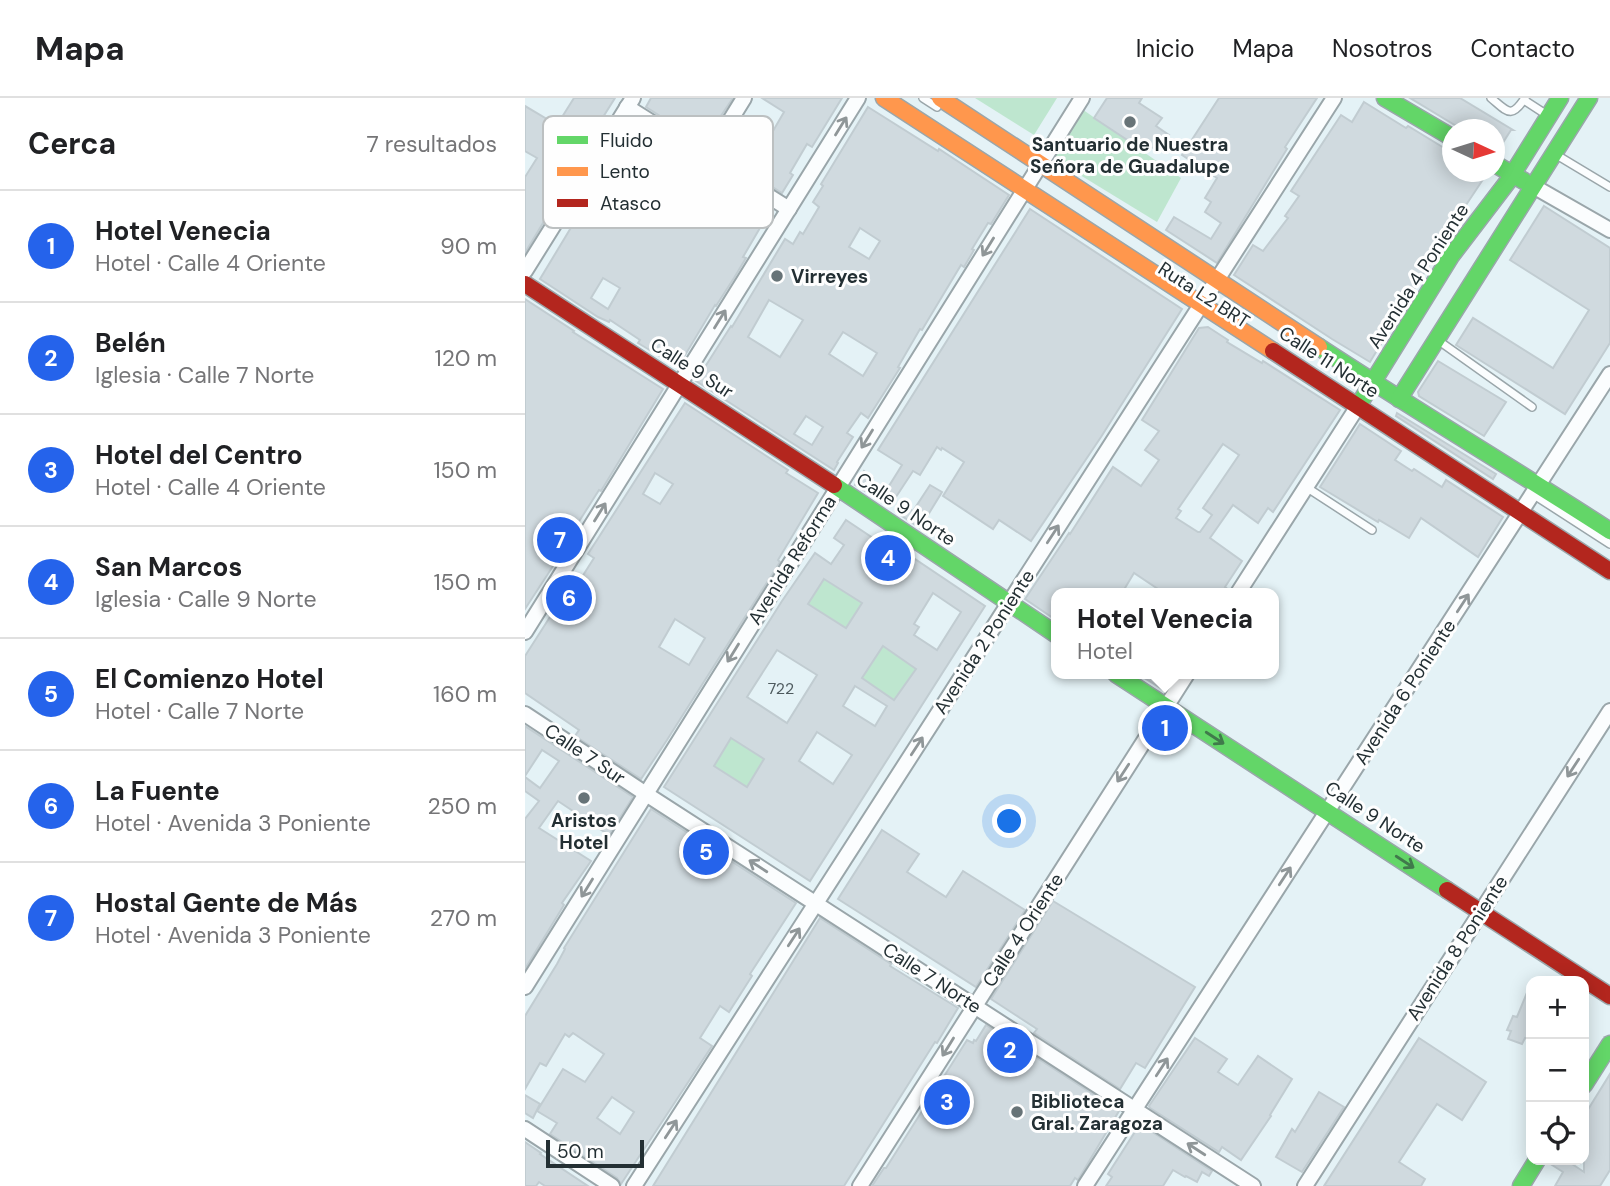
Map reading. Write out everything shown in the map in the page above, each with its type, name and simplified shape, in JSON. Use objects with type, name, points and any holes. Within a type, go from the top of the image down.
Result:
[{"type":"main road","points":[[884,98],[1032,176]]},
{"type":"main road","points":[[1385,98],[1403,102],[1442,130]]},
{"type":"main road","name":"Avenida 4 Poniente","points":[[1366,394],[1451,256],[1513,174],[1560,98]]},
{"type":"main road","points":[[1399,399],[1589,98]]},
{"type":"main road","points":[[943,105],[1032,176]]},
{"type":"main road","points":[[1505,170],[1532,186]]},
{"type":"main road","name":"Calle 11 Norte","points":[[1032,176],[1366,394],[1610,571]]},
{"type":"main road","name":"Calle 11 Norte","points":[[1032,176],[1366,394],[1399,399],[1532,488],[1610,531]]},
{"type":"main road","name":"Calle 9 Sur","points":[[525,284],[837,487]]},
{"type":"main road","points":[[1428,294],[1423,325],[1425,332],[1437,340]]},
{"type":"main road","name":"Calle 9 Norte","points":[[837,487],[1051,632]]},
{"type":"main road","name":"Calle 9 Norte","points":[[1124,679],[1610,996]]},
{"type":"main road","points":[[1589,1078],[1610,1044]]},
{"type":"main road","points":[[1521,1186],[1534,1165]]},
{"type":"street","points":[[733,116],[744,98]]},
{"type":"street","points":[[525,632],[858,98]]},
{"type":"street","name":"Avenida Reforma","points":[[525,986],[1082,98]]},
{"type":"street","name":"Avenida 2 Poniente","points":[[634,1186],[1334,98]]},
{"type":"street","points":[[630,103],[648,116]]},
{"type":"street","points":[[1532,186],[1610,230]]},
{"type":"street","points":[[773,199],[789,209]]},
{"type":"street","points":[[525,271],[552,228]]},
{"type":"street","name":"Avenida 6 Poniente","points":[[1084,1186],[1524,510],[1532,488],[1610,374]]},
{"type":"street","points":[[1241,588],[1366,394]]},
{"type":"street","name":"Calle 4 Oriente","points":[[860,1186],[1184,679]]},
{"type":"street","name":"Avenida 8 Poniente","points":[[1305,1186],[1610,711]]},
{"type":"street","name":"Calle 7 Sur","points":[[525,714],[646,794]]},
{"type":"street","name":"Calle 7 Norte","points":[[646,794],[1253,1186]]},
{"type":"street","points":[[525,1129],[612,1186]]},
{"type":"lane","points":[[923,98],[943,105]]},
{"type":"lane","points":[[1491,98],[1513,112],[1525,99],[1548,116]]},
{"type":"lane","points":[[1555,153],[1610,187]]},
{"type":"lane","name":"Ruta L2 BRT","points":[[1091,207],[1208,293]]},
{"type":"lane","points":[[1437,340],[1532,407]]},
{"type":"lane","points":[[1275,342],[1452,442]]},
{"type":"lane","points":[[1306,487],[1372,530]]},
{"type":"lane","points":[[1532,488],[1610,544]]},
{"type":"lane","points":[[1524,510],[1610,562]]},
{"type":"green space","points":[[975,98],[1057,98],[1034,135]]},
{"type":"green space","points":[[1079,107],[1181,178],[1157,222],[1049,156]]},
{"type":"green space","points":[[824,579],[862,603],[846,628],[808,604]]},
{"type":"green space","points":[[883,646],[916,669],[894,700],[862,678]]},
{"type":"green space","points":[[731,738],[764,759],[747,787],[714,766]]},
{"type":"building","points":[[574,98],[615,98],[604,116],[563,116]]},
{"type":"building","points":[[651,98],[733,98],[721,116],[660,116],[646,107]]},
{"type":"building","points":[[762,98],[842,98],[812,147],[807,144],[782,193],[773,187],[773,131],[784,112]]},
{"type":"building","name":"Santuario de Nuestra Señora de Guadalupe","points":[[1107,98],[1142,98],[1139,103],[1162,118],[1156,126],[1169,135],[1158,151],[1145,143],[1141,149],[1094,118]]},
{"type":"building","points":[[1219,98],[1317,98],[1217,263],[1166,230],[1174,217],[1211,239],[1221,223],[1205,212],[1211,202],[1205,198],[1217,178],[1182,155]]},
{"type":"building","points":[[1410,98],[1460,98],[1495,119],[1445,119]]},
{"type":"building","points":[[1364,102],[1442,147],[1442,182],[1481,182],[1370,362],[1234,275],[1253,245],[1263,251],[1288,218],[1285,216],[1299,196],[1291,191],[1341,115],[1352,122]]},
{"type":"building","points":[[525,106],[543,117],[543,223],[525,253],[525,177],[537,158],[525,151]]},
{"type":"building","points":[[868,107],[1009,195],[991,224],[988,223],[964,267],[961,265],[922,330],[920,329],[898,367],[900,368],[868,418],[861,413],[847,433],[853,437],[834,470],[696,381],[785,239],[793,244],[800,232],[803,234],[819,207],[813,202],[823,186],[821,184]],"holes":[[[860,228],[880,241],[869,259],[849,247]],[[769,300],[803,320],[780,357],[748,337]],[[843,332],[877,353],[863,376],[829,354]],[[806,416],[823,427],[812,445],[794,434]]]},
{"type":"building","points":[[1505,125],[1511,130],[1505,139]]},
{"type":"building","points":[[1544,206],[1610,248],[1610,343],[1565,414],[1456,345],[1473,318],[1553,368],[1589,310],[1510,260]]},
{"type":"building","points":[[1030,209],[1182,309],[1031,541],[999,520],[993,529],[943,496],[964,462],[942,448],[941,450],[937,447],[920,475],[913,471],[894,500],[884,494],[902,465],[878,450]]},
{"type":"building","points":[[571,228],[760,228],[743,257],[746,258],[678,367],[638,343],[640,340],[610,320],[609,322],[598,317],[540,279]],"holes":[[[603,278],[620,288],[608,309],[591,298]]]},
{"type":"building","points":[[525,299],[663,389],[525,609]]},
{"type":"building","points":[[1208,327],[1228,340],[1227,342],[1262,363],[1263,361],[1340,410],[1273,512],[1268,508],[1258,523],[1233,505],[1210,538],[1242,561],[1226,588],[1156,588],[1134,573],[1125,588],[1051,588],[1051,617],[1025,599],[1113,467],[1141,486],[1159,460],[1145,450],[1159,431],[1142,420],[1199,328]],"holes":[[[1223,444],[1239,455],[1203,508],[1212,515],[1200,532],[1176,518],[1181,511],[1178,509]]]},
{"type":"building","points":[[1438,361],[1506,402],[1484,436],[1419,396],[1418,392]]},
{"type":"building","points":[[685,403],[788,470],[786,473],[818,493],[778,560],[780,562],[641,779],[575,736],[579,730],[525,693],[525,656],[566,592],[569,594],[573,587],[575,588],[594,558],[588,554]],"holes":[[[655,473],[673,484],[660,504],[643,494]],[[675,619],[705,638],[689,665],[659,647]]]},
{"type":"building","points":[[1397,413],[1496,474],[1493,479],[1396,416]]},
{"type":"building","points":[[1360,424],[1401,451],[1395,460],[1442,487],[1446,480],[1503,517],[1478,557],[1421,518],[1409,538],[1320,487]]},
{"type":"building","points":[[864,471],[873,478],[865,491],[855,485]]},
{"type":"building","points":[[930,485],[942,492],[920,528],[899,514],[905,506],[913,511]]},
{"type":"building","points":[[846,520],[882,544],[885,539],[985,606],[810,881],[664,787],[815,553],[831,564],[844,545],[834,538]],"holes":[[[824,579],[862,603],[846,628],[808,604]],[[933,593],[961,612],[937,650],[914,635],[919,627],[914,624]],[[883,646],[916,669],[894,700],[862,678]],[[777,650],[817,675],[787,723],[747,697]],[[855,686],[887,706],[875,726],[843,706]],[[817,732],[852,755],[833,784],[799,761]],[[731,738],[764,759],[747,787],[714,766]]]},
{"type":"building","points":[[1146,679],[1169,679],[1162,689]]},
{"type":"building","points":[[525,726],[633,797],[609,835],[558,801],[539,828],[591,861],[562,903],[564,905],[525,969],[525,819],[539,801],[525,791],[525,777],[540,788],[559,761],[542,750],[525,776]]},
{"type":"building","points":[[651,809],[796,903],[729,1012],[720,1006],[700,1038],[712,1046],[621,1184],[617,1178],[550,1134],[557,1123],[537,1111],[563,1069],[585,1082],[604,1054],[573,1033],[569,1037],[565,1034],[546,1066],[540,1063],[525,1089],[525,1016]],"holes":[[[612,1097],[634,1112],[620,1134],[597,1118]]]},
{"type":"building","points":[[882,830],[919,854],[907,872],[946,897],[963,871],[1025,910],[976,987],[838,899]]},
{"type":"building","points":[[1053,901],[1195,987],[1145,1068],[1136,1063],[1120,1089],[1034,1033],[1037,1029],[991,999]]},
{"type":"building","points":[[820,918],[958,1008],[937,1043],[935,1042],[844,1186],[653,1186]]},
{"type":"building","points":[[1526,995],[1526,1038],[1522,1044],[1508,1039],[1511,1031],[1507,1030],[1513,1016],[1517,1017]]},
{"type":"building","points":[[986,1025],[1119,1111],[1078,1180],[1075,1178],[1070,1186],[872,1186],[967,1040],[973,1043],[976,1041]]},
{"type":"building","points":[[1195,1038],[1227,1059],[1218,1072],[1238,1085],[1258,1056],[1292,1079],[1241,1160],[1222,1147],[1219,1152],[1149,1106]]},
{"type":"building","points":[[1419,1038],[1486,1082],[1462,1120],[1437,1104],[1399,1162],[1425,1179],[1421,1186],[1324,1186]]},
{"type":"building","points":[[1610,1074],[1610,1170],[1600,1186],[1555,1186],[1563,1172],[1552,1165],[1574,1165],[1584,1172],[1584,1165],[1589,1165],[1589,1108]]},
{"type":"building","points":[[1319,1092],[1344,1107],[1302,1172],[1276,1157],[1292,1129],[1295,1132]]},
{"type":"building","points":[[525,1095],[540,1104],[533,1118],[525,1113]]},
{"type":"building","points":[[1140,1124],[1212,1171],[1209,1176],[1202,1172],[1197,1182],[1173,1170],[1163,1186],[1106,1186],[1112,1177],[1108,1174]]},
{"type":"building","points":[[525,1142],[588,1186],[545,1186],[539,1182],[536,1186],[525,1186]]},
{"type":"traffic: fast","points":[[1385,98],[1442,132]]},
{"type":"traffic: fast","points":[[1358,406],[1451,256],[1509,180],[1560,98]]},
{"type":"traffic: fast","points":[[1399,399],[1589,98]]},
{"type":"traffic: fast","points":[[1505,170],[1524,181]]},
{"type":"traffic: fast","points":[[1319,347],[1610,531]]},
{"type":"traffic: fast","points":[[834,485],[1051,631]]},
{"type":"traffic: fast","points":[[1124,679],[1447,890]]},
{"type":"traffic: fast","points":[[1589,1077],[1610,1044]]},
{"type":"traffic: fast","points":[[1521,1186],[1534,1165]]},
{"type":"traffic: slow","points":[[884,98],[1273,351]]},
{"type":"traffic: slow","points":[[940,98],[1319,347]]},
{"type":"traffic: jam","points":[[525,284],[834,485]]},
{"type":"traffic: jam","points":[[1273,351],[1610,571]]},
{"type":"traffic: jam","points":[[1447,890],[1610,996]]},
{"type":"place","name":"Santuario de Nuestra Señora de Guadalupe","points":[[1130,122]]},
{"type":"place","name":"Virreyes","points":[[777,276]]},
{"type":"place","name":"Hostal Gente de Más","points":[[560,540]]},
{"type":"place","name":"San Marcos","points":[[888,558]]},
{"type":"place","name":"La Fuente","points":[[569,598]]},
{"type":"place","name":"Hotel Venecia","points":[[1165,728]]},
{"type":"place","name":"Aristos Hotel","points":[[584,798]]},
{"type":"place","name":"El Comienzo Hotel","points":[[706,852]]},
{"type":"place","name":"Belén","points":[[1010,1050]]},
{"type":"place","name":"Hotel del Centro","points":[[947,1102]]},
{"type":"place","name":"Biblioteca Gral. Zaragoza","points":[[1017,1112]]}]
